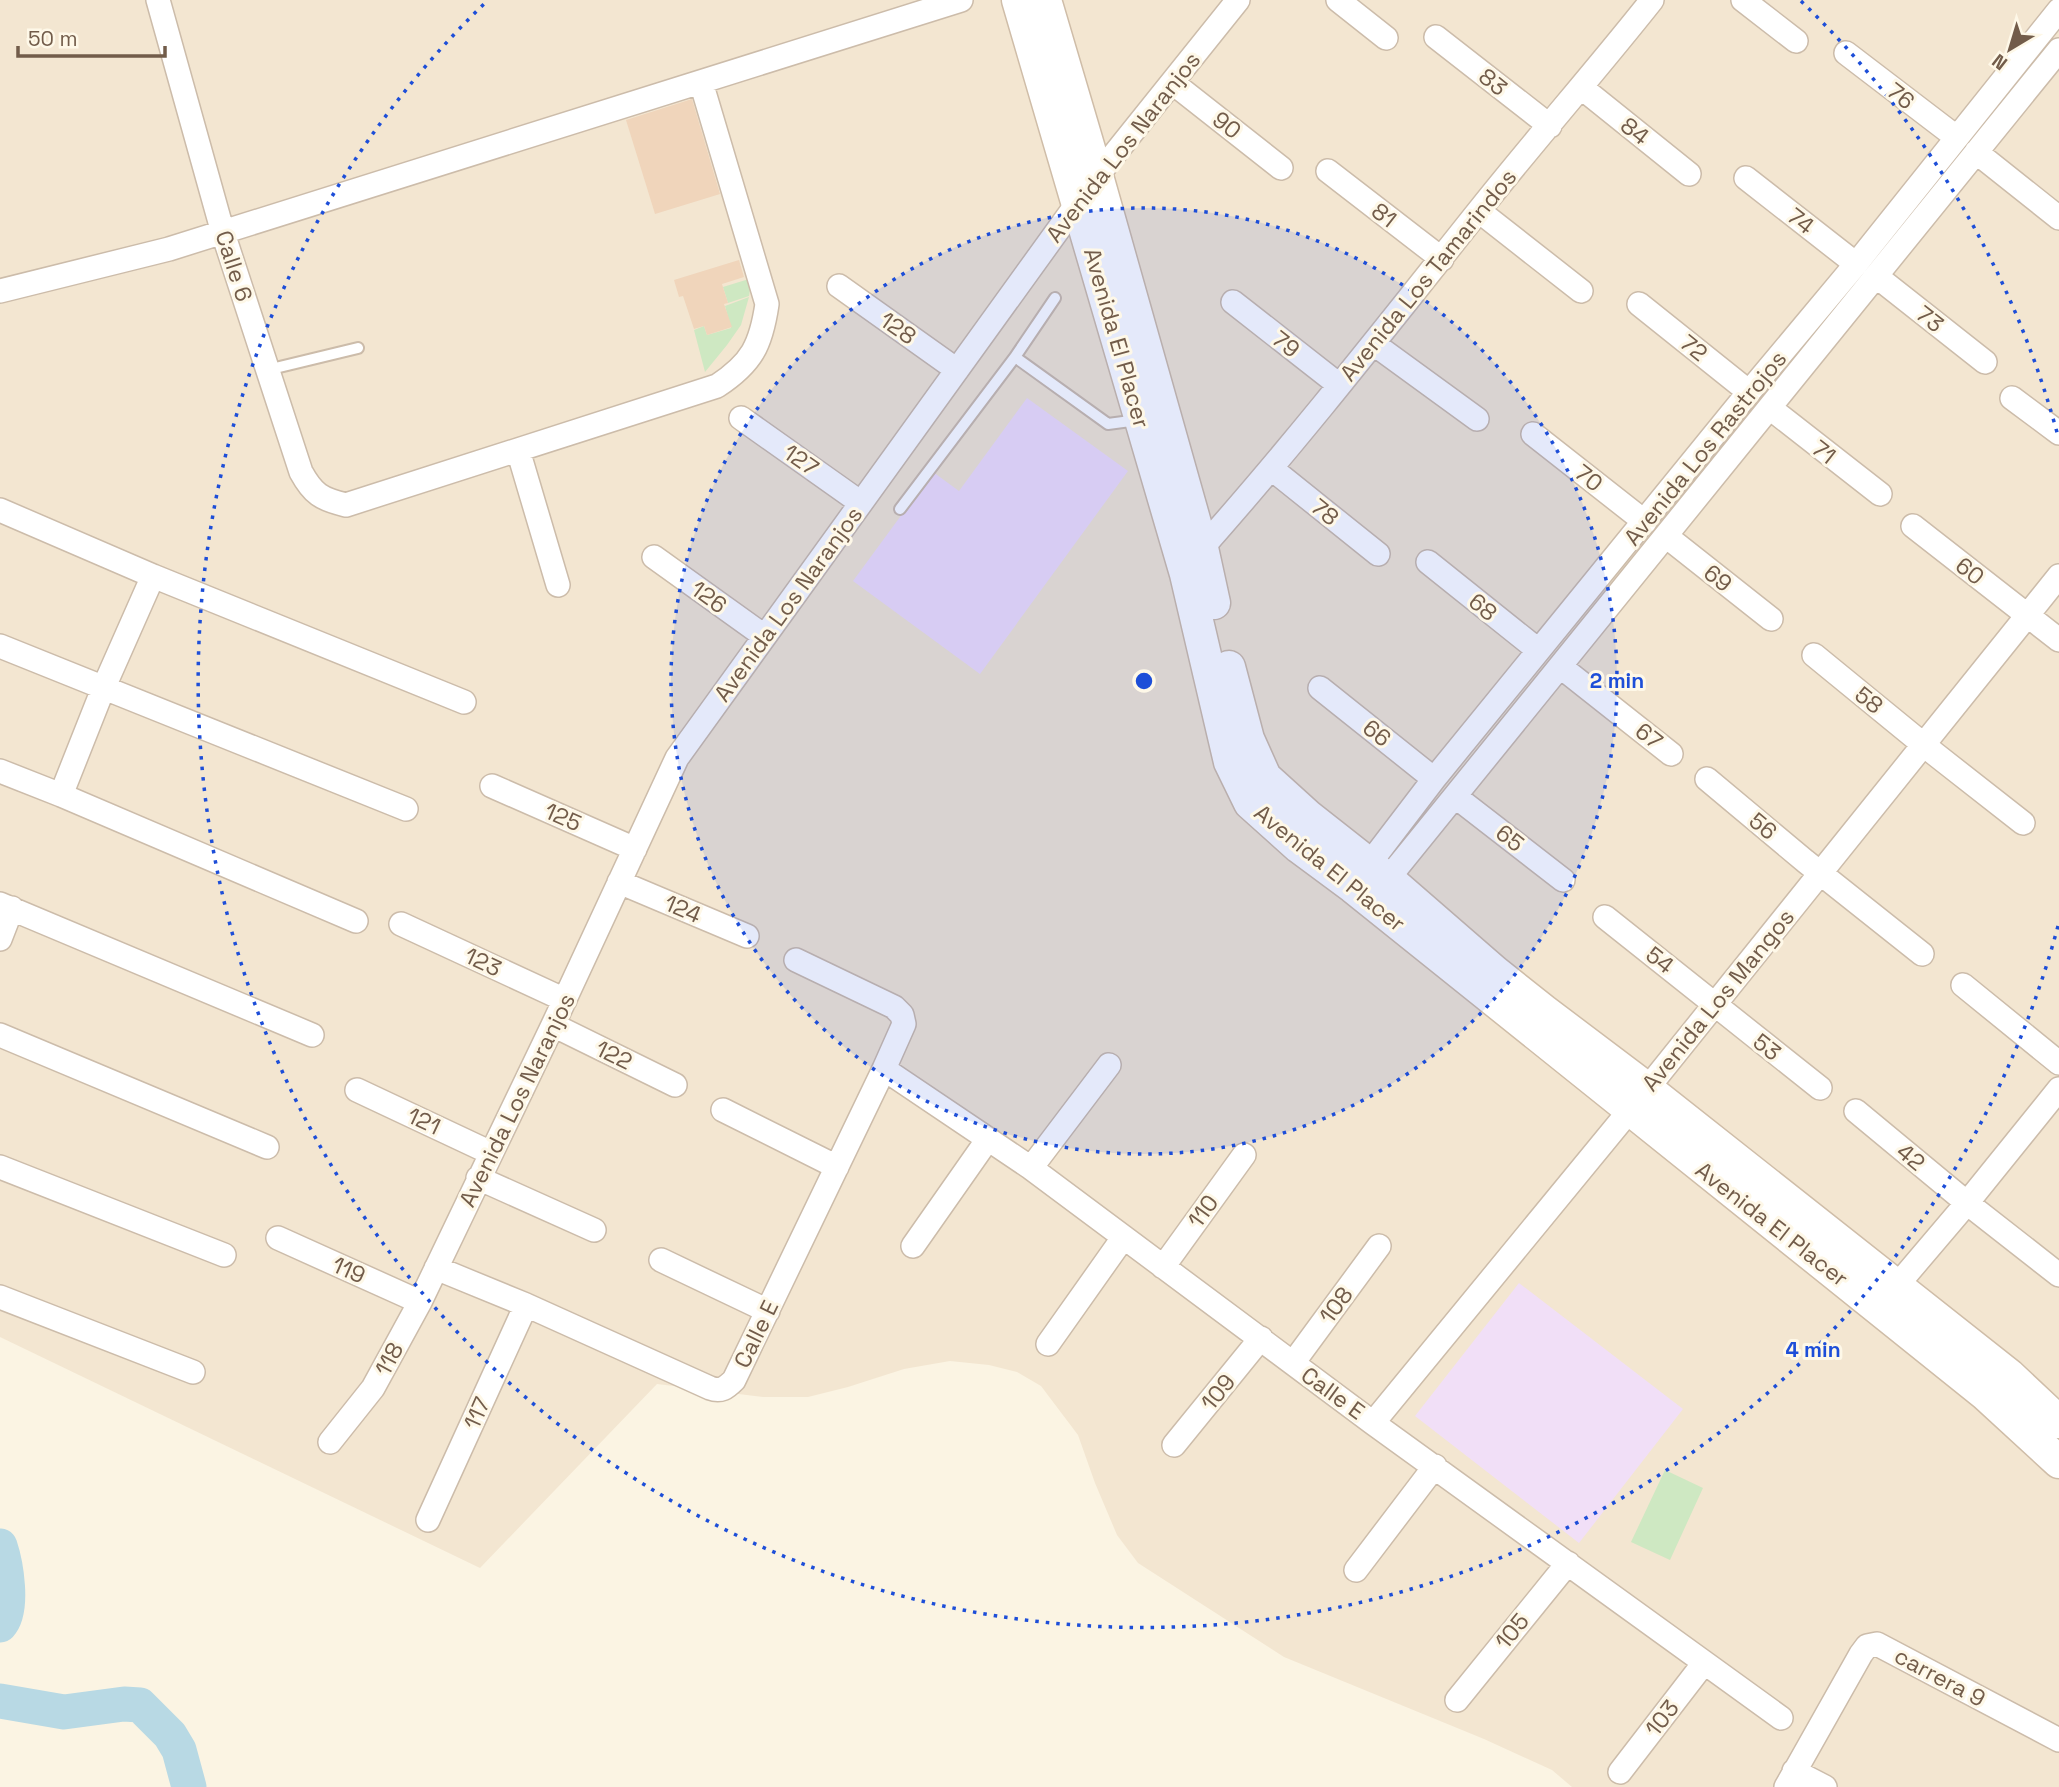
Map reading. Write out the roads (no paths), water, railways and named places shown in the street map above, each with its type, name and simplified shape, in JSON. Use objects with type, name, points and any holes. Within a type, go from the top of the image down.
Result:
[{"type":"street","name":"Calle 6","points":[[158,0],[223,233],[300,472],[311,490],[327,501],[346,505],[518,450]]},
{"type":"street","points":[[0,291],[170,249],[223,233],[961,0]]},
{"type":"street","name":"Avenida El Placer","points":[[1018,0],[1185,574],[1230,762],[1250,803],[1299,847],[1370,882]]},
{"type":"street","name":"Avenida El Placer","points":[[1045,0],[1202,548],[1214,607],[1248,739],[1265,777],[1308,816],[1370,882],[1638,1099],[1827,1266],[1887,1298],[2009,1375],[2059,1422]]},
{"type":"street","points":[[1338,0],[1387,38]]},
{"type":"street","name":"Avenida Los Tamarindos","points":[[1202,548],[1272,469],[1652,0]]},
{"type":"street","points":[[1743,0],[1796,41]]},
{"type":"street","name":"Avenida Los Naranjos","points":[[436,1268],[565,1000],[677,758],[1097,176],[1236,1]]},
{"type":"street","name":"Avenida Los Rastrojos","points":[[1370,882],[1434,779],[1856,264],[1956,137],[2053,7]]},
{"type":"street","name":"83","points":[[1436,37],[1550,126]]},
{"type":"street","name":"Avenida Los Rastrojos","points":[[1370,882],[1456,797],[2059,50]]},
{"type":"street","name":"76","points":[[1846,53],[1956,137]]},
{"type":"street","points":[[558,584],[518,450],[717,386],[738,372],[748,361],[764,324],[766,304],[701,82]]},
{"type":"street","name":"90","points":[[1173,83],[1281,167]]},
{"type":"street","name":"84","points":[[1582,88],[1689,174]]},
{"type":"street","points":[[1976,152],[2059,218]]},
{"type":"street","name":"81","points":[[1328,171],[1441,259]]},
{"type":"street","name":"74","points":[[1746,178],[1856,264]]},
{"type":"street","points":[[1479,211],[1581,291]]},
{"type":"street","name":"73","points":[[1876,276],[1985,362]]},
{"type":"street","name":"128","points":[[839,286],[957,370]]},
{"type":"street","name":"79","points":[[1233,302],[1339,385]]},
{"type":"street","name":"72","points":[[1639,304],[1749,392]]},
{"type":"street","points":[[1374,344],[1477,419]]},
{"type":"street","points":[[2012,398],[2059,433]]},
{"type":"street","name":"71","points":[[1769,408],[1880,494]]},
{"type":"street","name":"127","points":[[741,418],[861,503]]},
{"type":"street","name":"70","points":[[1532,434],[1645,522]]},
{"type":"street","name":"78","points":[[1272,469],[1378,554]]},
{"type":"street","points":[[0,510],[153,576],[464,702]]},
{"type":"street","name":"60","points":[[1913,526],[2059,640]]},
{"type":"street","name":"69","points":[[1666,536],[1771,619]]},
{"type":"street","name":"126","points":[[654,557],[764,636]]},
{"type":"street","name":"68","points":[[1428,562],[1538,650]]},
{"type":"street","points":[[61,795],[103,689],[153,576]]},
{"type":"street","name":"Avenida Los Mangos","points":[[1373,1423],[2059,576]]},
{"type":"street","points":[[0,646],[406,809]]},
{"type":"street","name":"58","points":[[1814,655],[2023,823]]},
{"type":"street","name":"67","points":[[1560,667],[1671,754]]},
{"type":"street","name":"66","points":[[1320,688],[1434,779]]},
{"type":"street","points":[[0,771],[356,921]]},
{"type":"street","name":"56","points":[[1707,779],[1922,954]]},
{"type":"street","name":"125","points":[[492,786],[635,849]]},
{"type":"street","name":"65","points":[[1456,797],[1563,880]]},
{"type":"street","name":"124","points":[[619,882],[747,936]]},
{"type":"street","points":[[0,939],[6,906],[312,1035]]},
{"type":"street","name":"54","points":[[1605,917],[1715,1004]]},
{"type":"street","name":"123","points":[[401,924],[565,1000]]},
{"type":"street","name":"Calle E","points":[[436,1268],[718,1391],[726,1388],[734,1380],[768,1311],[904,1024],[902,1015],[894,1007],[796,960]]},
{"type":"street","points":[[1963,985],[2059,1063]]},
{"type":"street","name":"53","points":[[1715,1004],[1820,1088]]},
{"type":"street","name":"122","points":[[553,1025],[675,1085]]},
{"type":"street","points":[[0,1035],[267,1147]]},
{"type":"street","points":[[1031,1168],[1109,1065]]},
{"type":"street","name":"Calle E","points":[[884,1069],[1031,1168],[1373,1423],[1781,1718]]},
{"type":"street","points":[[1887,1298],[2059,1089]]},
{"type":"street","name":"121","points":[[357,1090],[491,1153]]},
{"type":"street","points":[[723,1110],[837,1167]]},
{"type":"street","name":"42","points":[[1856,1111],[2059,1275]]},
{"type":"street","points":[[913,1246],[988,1139]]},
{"type":"street","name":"110","points":[[1163,1267],[1244,1155]]},
{"type":"street","points":[[0,1167],[224,1255]]},
{"type":"street","points":[[478,1178],[594,1230]]},
{"type":"street","name":"119","points":[[278,1238],[420,1303]]},
{"type":"street","points":[[1048,1343],[1123,1238]]},
{"type":"street","name":"108","points":[[1293,1363],[1380,1246]]},
{"type":"street","points":[[661,1260],[768,1311]]},
{"type":"street","name":"118","points":[[330,1442],[368,1397],[420,1303],[436,1268]]},
{"type":"street","points":[[0,1297],[193,1372]]},
{"type":"street","name":"Avenida El Placer","points":[[1887,1298],[1985,1394],[2059,1461]]},
{"type":"street","name":"117","points":[[428,1520],[526,1305]]},
{"type":"street","name":"109","points":[[1174,1445],[1261,1338]]},
{"type":"street","points":[[1356,1570],[1435,1466]]},
{"type":"street","name":"105","points":[[1457,1700],[1568,1563]]},
{"type":"street","name":"carrera 9","points":[[1825,1787],[1790,1779],[1867,1646],[1877,1644],[2059,1740]]},
{"type":"street","name":"103","points":[[1620,1772],[1704,1663]]},
{"type":"lane","points":[[900,509],[1015,357],[1055,298]]},
{"type":"lane","points":[[267,370],[358,348]]},
{"type":"lane","points":[[1015,357],[1108,424],[1141,419]]},
{"type":"waterway","points":[[0,1546],[8,1598],[7,1609],[0,1625]]},
{"type":"waterway","points":[[0,1701],[64,1712],[124,1704],[140,1705],[170,1735],[179,1750],[189,1787]]}]
